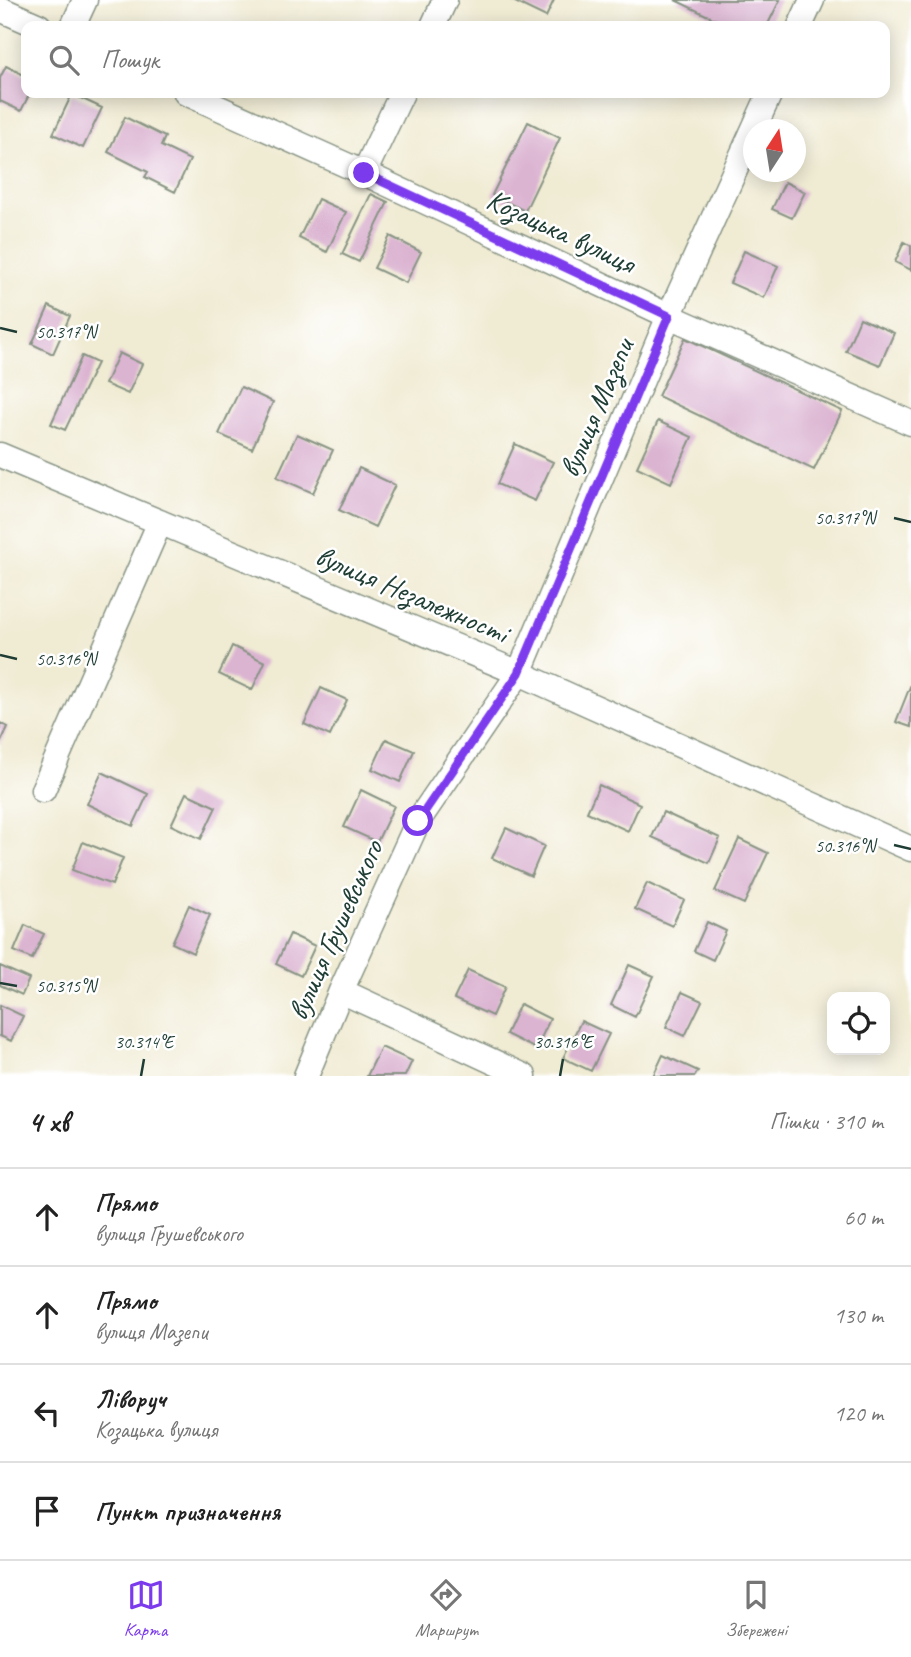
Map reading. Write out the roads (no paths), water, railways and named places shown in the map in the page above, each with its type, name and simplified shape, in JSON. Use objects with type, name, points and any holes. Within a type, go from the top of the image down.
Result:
[{"type":"street","points":[[75,21],[85,0]]},
{"type":"street","points":[[435,21],[445,0]]},
{"type":"street","points":[[802,21],[812,0]]},
{"type":"street","points":[[0,9],[28,21]]},
{"type":"street","name":"Козацька вулиця","points":[[197,98],[669,316],[911,423]]},
{"type":"street","points":[[364,173],[400,98]]},
{"type":"street","name":"вулиця Мазепи","points":[[519,673],[669,316],[768,98]]},
{"type":"street","name":"вулиця Незалежності","points":[[0,455],[519,673],[911,849]]},
{"type":"street","points":[[43,790],[160,522]]},
{"type":"street","name":"вулиця Грушевського","points":[[306,1076],[341,991],[418,821],[519,673]]},
{"type":"street","points":[[341,991],[524,1076]]}]
